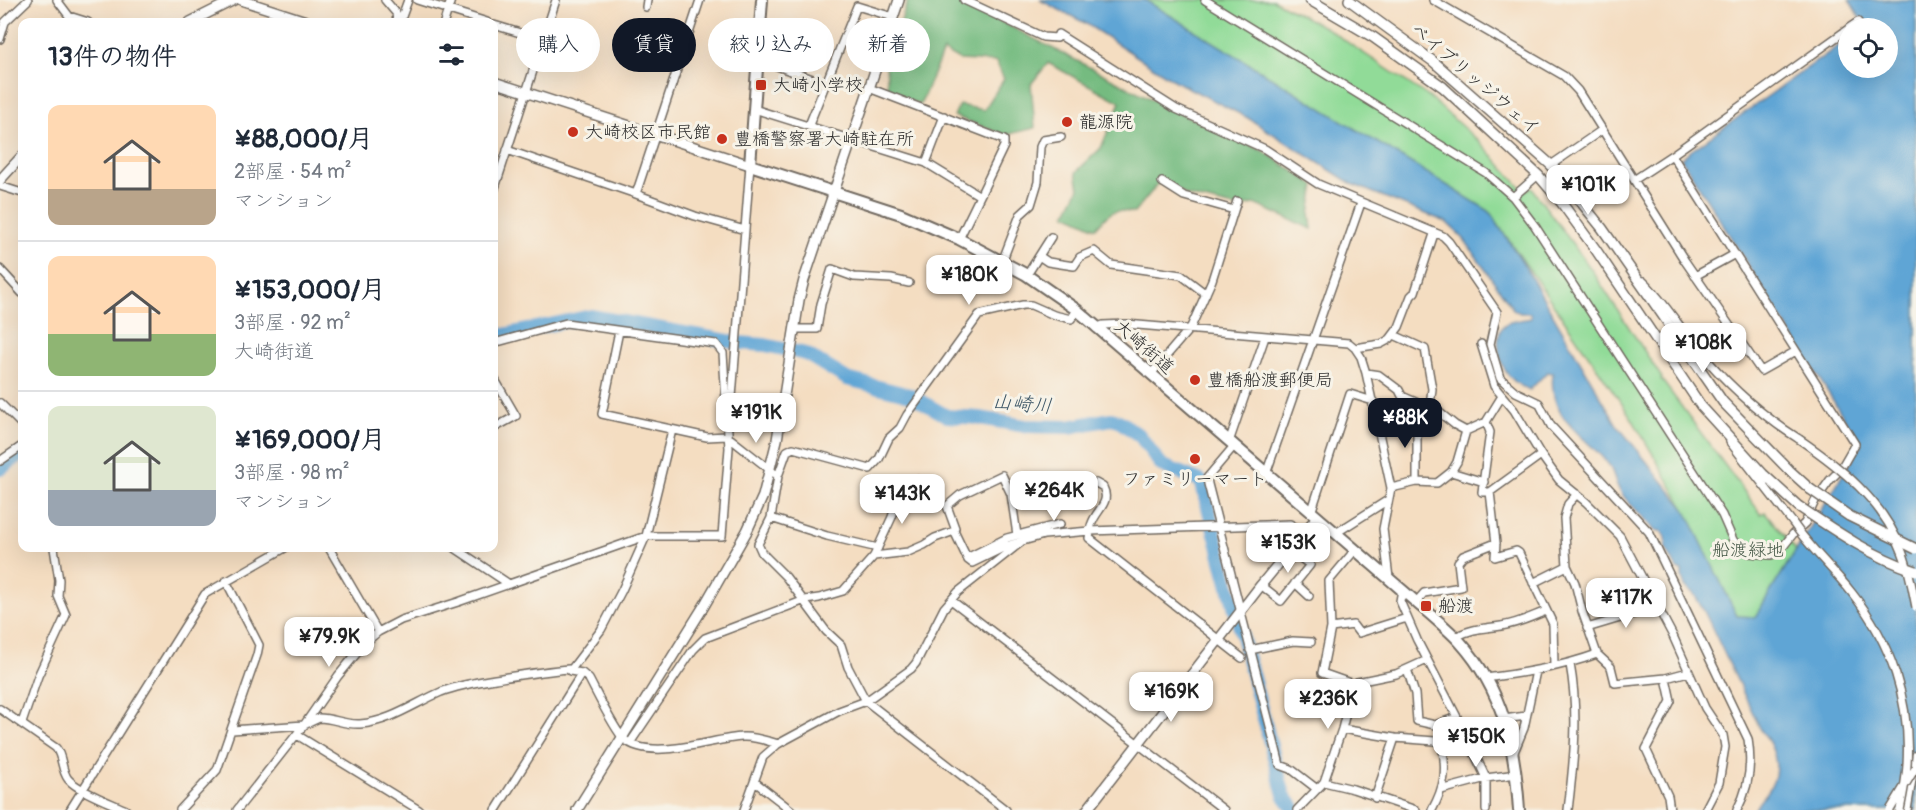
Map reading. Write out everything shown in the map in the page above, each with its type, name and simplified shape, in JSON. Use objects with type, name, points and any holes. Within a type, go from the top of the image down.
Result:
[{"type":"main road","points":[[761,18],[762,0]]},
{"type":"main road","points":[[750,165],[757,72]]},
{"type":"main road","name":"大崎街道","points":[[750,165],[901,214],[959,239],[1027,276],[1077,310],[1455,637],[1486,678],[1504,719],[1514,752],[1519,810]]},
{"type":"street","points":[[0,39],[5,22],[28,0]]},
{"type":"street","points":[[57,0],[69,16],[75,18]]},
{"type":"street","points":[[198,18],[234,0]]},
{"type":"street","points":[[386,0],[398,18]]},
{"type":"street","points":[[401,18],[408,0]]},
{"type":"street","points":[[417,0],[474,18]]},
{"type":"street","points":[[445,18],[452,0]]},
{"type":"street","points":[[550,18],[556,0]]},
{"type":"street","points":[[636,194],[700,0]]},
{"type":"street","points":[[899,0],[804,280],[777,440],[771,518],[758,544],[759,549],[805,600],[826,631],[841,645],[848,666],[866,701],[1006,810]]},
{"type":"street","points":[[964,0],[1043,37],[1057,38],[1058,34],[1176,110],[1265,149],[1318,184],[1443,236],[1449,242],[1497,312],[1490,344],[1500,378],[1516,393],[1539,403],[1551,426],[1649,532],[1748,739],[1751,757],[1750,770],[1737,810]]},
{"type":"street","points":[[1205,0],[1486,173],[1513,197],[1535,226],[1670,432],[1722,515],[1733,540],[1742,550],[1770,555],[1782,548],[1805,523],[1815,501],[1840,470],[1855,444],[1672,155]]},
{"type":"street","name":"ベイブリッジウェイ","points":[[1310,0],[1373,37],[1435,80],[1538,175],[1596,250],[1701,406],[1763,474],[1798,506],[1837,532],[1872,552],[1916,571]]},
{"type":"street","name":"ベイブリッジウェイ","points":[[1349,0],[1434,62],[1551,165],[1602,228],[1724,402],[1789,470],[1810,489],[1849,516],[1916,549]]},
{"type":"street","points":[[1433,0],[1564,76],[1578,91],[1590,106],[1602,130],[1695,276],[1761,370],[1796,351]]},
{"type":"street","points":[[247,1],[297,18]]},
{"type":"street","points":[[809,125],[857,6],[893,17]]},
{"type":"street","points":[[498,26],[516,32]]},
{"type":"street","points":[[1634,180],[1838,37]]},
{"type":"street","points":[[498,178],[532,72]]},
{"type":"street","points":[[795,72],[826,84]]},
{"type":"street","points":[[498,83],[750,165],[731,417],[727,436]]},
{"type":"street","points":[[869,88],[1004,140],[1004,146],[959,239]]},
{"type":"street","points":[[754,109],[926,163],[980,196]]},
{"type":"street","points":[[926,163],[944,116]]},
{"type":"street","points":[[1551,165],[1602,130]]},
{"type":"street","points":[[1002,262],[1020,215],[1031,205],[1038,182],[1040,147],[1043,140],[1061,137]]},
{"type":"street","points":[[507,150],[694,216],[745,230]]},
{"type":"street","points":[[0,180],[18,160]]},
{"type":"street","points":[[1513,197],[1538,175]]},
{"type":"street","points":[[1162,182],[1184,196],[1234,210]]},
{"type":"street","points":[[0,186],[18,191]]},
{"type":"street","points":[[1151,374],[1188,330],[1206,294],[1237,201]]},
{"type":"street","points":[[1266,474],[1311,340],[1361,203]]},
{"type":"street","points":[[1355,348],[1381,344],[1394,335],[1411,296],[1415,292],[1434,234]]},
{"type":"street","points":[[1027,276],[1051,237]]},
{"type":"street","points":[[1039,256],[1048,262],[1074,266],[1080,258],[1094,251],[1111,265],[1180,274],[1206,294]]},
{"type":"street","points":[[1695,276],[1735,254]]},
{"type":"street","points":[[0,269],[18,289]]},
{"type":"street","points":[[795,329],[817,329],[821,304],[832,269],[854,277],[891,279],[909,284]]},
{"type":"street","points":[[1637,276],[1653,291],[1696,347],[1726,380],[1768,418],[1829,459],[1850,478],[1886,519],[1901,549],[1916,607]]},
{"type":"street","points":[[626,741],[747,531],[787,451],[793,448],[870,469],[979,315],[1031,305],[1054,315],[1071,319],[1077,310]]},
{"type":"street","points":[[237,810],[297,735],[338,676],[366,642],[378,632],[401,621],[646,536],[722,536],[729,448],[723,353],[716,344],[566,323],[498,342]]},
{"type":"street","points":[[1096,328],[1103,325],[1126,324],[1311,340],[1349,344],[1355,348],[1366,373],[1390,488],[1383,540],[1389,579]]},
{"type":"street","points":[[619,331],[602,414],[707,437],[727,436],[774,473]]},
{"type":"street","points":[[1394,335],[1425,349],[1432,389],[1430,405]]},
{"type":"street","points":[[1265,337],[1232,444],[1207,478],[1216,527],[1238,615],[1250,650],[1280,765],[1291,769],[1317,789]]},
{"type":"street","points":[[1481,344],[1494,386],[1514,410],[1559,480],[1577,494],[1620,536],[1673,636],[1705,708],[1723,735],[1725,747],[1719,783],[1705,810]]},
{"type":"street","points":[[1366,373],[1379,375],[1399,390],[1402,396],[1430,405],[1466,431]]},
{"type":"street","points":[[498,385],[516,416],[498,426]]},
{"type":"street","points":[[1390,488],[1417,482],[1437,483],[1452,472],[1466,431],[1486,422],[1508,385]]},
{"type":"street","points":[[1087,810],[1304,533],[1314,515],[1350,394],[1373,401]]},
{"type":"street","points":[[0,403],[18,421]]},
{"type":"street","points":[[1417,416],[1417,482]]},
{"type":"street","points":[[1486,422],[1490,432],[1482,492],[1490,492],[1542,455]]},
{"type":"street","points":[[570,671],[601,630],[646,536],[672,430]]},
{"type":"street","points":[[1724,433],[1736,452],[1853,594],[1875,627],[1889,654],[1904,700],[1906,719],[1907,767],[1900,810]]},
{"type":"street","points":[[0,461],[18,449]]},
{"type":"street","points":[[1452,472],[1484,482]]},
{"type":"street","points":[[1017,535],[1011,494],[1002,475],[960,495],[947,506],[954,531],[967,558],[972,562],[1009,545],[1044,535],[1090,531],[1290,524],[1304,533]]},
{"type":"street","points":[[577,810],[698,644],[714,634],[805,600],[843,591],[874,556],[892,517],[902,485],[909,479],[919,480]]},
{"type":"street","points":[[1096,483],[1103,487],[1106,498],[1100,513],[1092,522],[1089,538],[1242,658]]},
{"type":"street","points":[[1490,492],[1496,543],[1495,557],[1512,551],[1519,553],[1553,624],[1554,666]]},
{"type":"street","points":[[1577,494],[1568,504],[1564,518],[1567,566],[1575,583],[1587,628],[1597,654],[1611,667],[1616,683],[1666,678],[1688,672]]},
{"type":"street","points":[[1336,533],[1388,500]]},
{"type":"street","points":[[771,518],[827,536],[878,548]]},
{"type":"street","points":[[967,558],[988,546],[1017,535],[1060,524]]},
{"type":"street","points":[[874,556],[908,552],[954,531]]},
{"type":"street","points":[[744,810],[763,757],[778,744],[839,711],[866,701],[914,666],[951,600],[1023,541]]},
{"type":"street","points":[[1416,602],[1424,593],[1461,587],[1458,562],[1463,556],[1496,543]]},
{"type":"street","points":[[1262,585],[1281,601],[1310,566],[1290,550]]},
{"type":"street","points":[[1353,684],[1322,674],[1331,628],[1329,581],[1355,550]]},
{"type":"street","points":[[22,723],[38,676],[66,615],[58,596],[59,580],[55,552]]},
{"type":"street","points":[[70,810],[205,594],[278,552]]},
{"type":"street","points":[[331,552],[378,632]]},
{"type":"street","points":[[461,552],[509,584]]},
{"type":"street","points":[[1533,583],[1567,566]]},
{"type":"street","points":[[180,810],[218,770],[259,645],[226,581]]},
{"type":"street","points":[[1295,583],[1310,596]]},
{"type":"street","points":[[1402,590],[1400,602],[1407,618],[1486,778],[1486,810]]},
{"type":"street","points":[[951,600],[1224,810]]},
{"type":"street","points":[[1587,628],[1657,607]]},
{"type":"street","points":[[1455,637],[1481,627],[1500,627],[1516,623],[1546,610]]},
{"type":"street","points":[[1331,628],[1353,625],[1359,633],[1407,618]]},
{"type":"street","points":[[1250,650],[1293,641],[1311,642]]},
{"type":"street","points":[[1486,678],[1570,664],[1597,654]]},
{"type":"street","points":[[1297,810],[1324,782],[1342,729],[1353,684],[1396,674],[1427,660]]},
{"type":"street","points":[[1568,810],[1576,740],[1574,684],[1570,664]]},
{"type":"street","points":[[232,730],[304,725],[319,718],[340,723],[374,722],[459,686],[541,671],[569,669],[582,673],[589,679],[626,741],[634,746],[670,750],[742,737],[758,738],[778,744]]},
{"type":"street","points":[[1407,669],[1415,694],[1417,721],[1435,725],[1457,717]]},
{"type":"street","points":[[1514,752],[1524,728],[1536,671]]},
{"type":"street","points":[[496,810],[582,673]]},
{"type":"street","points":[[1666,678],[1671,700],[1646,749],[1668,796],[1670,810]]},
{"type":"street","points":[[0,709],[56,748],[60,753],[67,777],[83,789],[126,810]]},
{"type":"street","points":[[1504,719],[1526,716]]},
{"type":"street","points":[[1434,741],[1435,725]]},
{"type":"street","points":[[1342,729],[1395,738],[1434,741],[1442,745],[1446,764],[1445,778],[1432,810]]},
{"type":"street","points":[[297,735],[418,810]]},
{"type":"street","points":[[1376,798],[1395,738]]},
{"type":"street","points":[[1907,810],[1916,755]]},
{"type":"street","points":[[1890,810],[1916,767]]},
{"type":"street","points":[[1441,790],[1486,778],[1517,774]]},
{"type":"street","points":[[755,782],[791,810]]},
{"type":"street","points":[[1324,782],[1416,810]]},
{"type":"green space","points":[[908,0],[954,0],[982,12],[1175,111],[1263,151],[1315,185],[1310,213],[1312,229],[1254,204],[1238,208],[1187,196],[1162,179],[1134,213],[1116,211],[1096,228],[1066,214],[1079,188],[1076,172],[1101,148],[1120,102],[1048,63],[1031,84],[1035,128],[1005,135],[954,116],[959,105],[984,110],[1004,79],[996,62],[959,60],[943,51],[920,105],[888,92],[887,72],[930,72],[930,18],[902,18]]},
{"type":"green space","name":"船渡緑地","points":[[1145,0],[1273,0],[1326,28],[1429,97],[1484,146],[1524,191],[1531,187],[1591,269],[1661,379],[1761,514],[1765,512],[1796,550],[1755,617],[1737,616],[1685,509],[1631,417],[1489,211]]},
{"type":"water","points":[[1040,0],[1145,0],[1489,211],[1523,263],[1617,425],[1685,509],[1737,616],[1755,617],[1861,445],[1681,158],[1838,46],[1838,78],[1898,78],[1898,18],[1860,18],[1849,0],[1916,0],[1916,810],[1755,810],[1774,778],[1776,762],[1774,754],[1704,611],[1694,594],[1685,586],[1682,571],[1677,569],[1665,547],[1665,536],[1661,531],[1654,530],[1627,501],[1618,488],[1609,465],[1562,415],[1553,389],[1553,373],[1547,372],[1530,390],[1512,379],[1503,365],[1498,341],[1501,329],[1510,322],[1531,318],[1530,313],[1520,313],[1513,309],[1464,239],[1446,222],[1352,184],[1248,118],[1175,81],[1085,23]]},
{"type":"waterway","name":"山崎川","points":[[498,336],[591,316],[806,354],[847,379],[910,395],[947,416],[980,418],[1025,426],[1069,427],[1111,419],[1119,421],[1140,436],[1161,465],[1201,481],[1284,795],[1295,810]]},
{"type":"waterway","name":"山崎川","points":[[0,469],[18,457]]},
{"type":"place","name":"大崎小学校","points":[[761,85]]},
{"type":"place","name":"龍源院","points":[[1067,122]]},
{"type":"place","name":"大崎校区市民館","points":[[573,132]]},
{"type":"place","name":"豊橋警察署大崎駐在所","points":[[722,139]]},
{"type":"place","name":"豊橋船渡郵便局","points":[[1195,380]]},
{"type":"place","name":"ファミリーマート","points":[[1195,459]]},
{"type":"place","name":"船渡","points":[[1426,606]]}]
